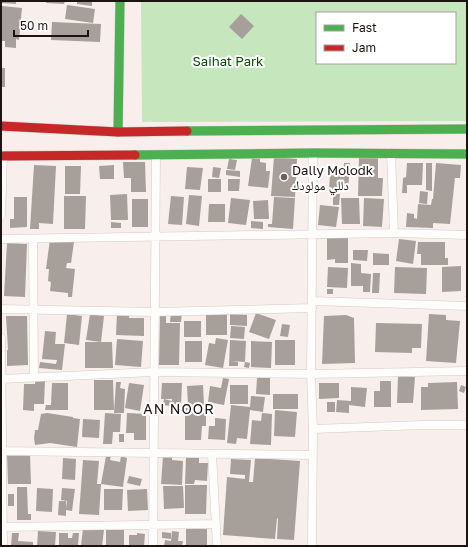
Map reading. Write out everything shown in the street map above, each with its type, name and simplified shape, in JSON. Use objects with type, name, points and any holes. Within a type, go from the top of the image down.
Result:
[{"type":"main road","points":[[118,132],[120,1]]},
{"type":"main road","points":[[1,126],[118,132],[467,129]]},
{"type":"main road","points":[[2,156],[156,156],[313,153],[467,154]]},
{"type":"street","points":[[312,546],[313,429],[311,374],[313,153]]},
{"type":"street","points":[[391,153],[394,233]]},
{"type":"street","points":[[1,215],[2,156]]},
{"type":"street","points":[[153,546],[156,156]]},
{"type":"street","points":[[1,239],[394,233],[467,236]]},
{"type":"street","points":[[33,239],[34,377]]},
{"type":"street","points":[[1,309],[155,312],[312,304],[467,306]]},
{"type":"street","points":[[1,338],[3,546]]},
{"type":"street","points":[[1,379],[154,372],[311,374],[467,371]]},
{"type":"street","points":[[313,429],[467,425]]},
{"type":"street","points":[[2,451],[313,455]]},
{"type":"street","points":[[212,454],[217,546]]},
{"type":"street","points":[[2,526],[153,526],[216,524]]},
{"type":"green space","name":"Saihat Park","points":[[141,1],[467,1],[467,121],[142,122]]},
{"type":"building","points":[[1,1],[16,1],[16,4],[1,3]]},
{"type":"building","points":[[46,1],[65,1],[64,4],[46,3]]},
{"type":"building","points":[[77,1],[92,1],[92,6],[77,4]]},
{"type":"building","points":[[67,5],[95,9],[93,23],[65,19]]},
{"type":"building","points":[[2,6],[22,8],[19,40],[16,39],[16,48],[5,47],[5,41],[1,41]]},
{"type":"building","points":[[241,14],[254,26],[242,39],[229,27]]},
{"type":"building","points":[[52,22],[101,24],[100,42],[51,40]]},
{"type":"building","points":[[1,68],[5,68],[5,87],[1,87]]},
{"type":"building","name":"Dally Molodk دللي مولودك","points":[[274,157],[297,159],[295,197],[271,196]]},
{"type":"building","points":[[252,158],[260,159],[260,162],[266,163],[266,171],[270,171],[268,188],[248,186]]},
{"type":"building","points":[[359,158],[378,158],[378,178],[383,178],[382,196],[358,196]]},
{"type":"building","points":[[229,159],[237,160],[235,170],[227,169]]},
{"type":"building","points":[[123,162],[145,162],[146,192],[131,192],[131,178],[124,178]]},
{"type":"building","points":[[344,163],[350,163],[348,191],[329,190],[330,175],[343,176]]},
{"type":"building","points":[[407,163],[423,163],[422,185],[407,185],[407,193],[402,193],[403,178],[406,177]]},
{"type":"building","points":[[426,163],[432,163],[432,191],[426,190]]},
{"type":"building","points":[[436,163],[461,165],[460,178],[455,178],[450,224],[433,223],[433,228],[406,227],[407,213],[414,214],[414,218],[417,219],[418,204],[431,205],[433,199]]},
{"type":"building","points":[[34,165],[56,166],[53,224],[39,223],[39,229],[30,229]]},
{"type":"building","points":[[114,165],[114,179],[100,179],[99,166]]},
{"type":"building","points":[[65,166],[81,166],[80,194],[65,194]]},
{"type":"building","points":[[187,167],[203,168],[200,190],[185,189]]},
{"type":"building","points":[[213,167],[221,168],[219,178],[212,177]]},
{"type":"building","points":[[226,170],[240,171],[240,177],[226,175]]},
{"type":"building","points":[[208,179],[221,179],[221,192],[208,192]]},
{"type":"building","points":[[228,179],[240,179],[239,191],[228,191]]},
{"type":"building","points":[[420,191],[428,192],[427,204],[419,203]]},
{"type":"building","points":[[127,194],[128,220],[111,220],[110,195]]},
{"type":"building","points":[[333,194],[340,194],[339,205],[333,205]]},
{"type":"building","points":[[189,195],[202,196],[199,226],[186,224]]},
{"type":"building","points":[[64,196],[86,196],[85,229],[64,229]]},
{"type":"building","points":[[171,196],[184,197],[182,225],[168,224]]},
{"type":"building","points":[[14,197],[27,197],[27,227],[10,228],[10,219],[14,219]]},
{"type":"building","points":[[274,197],[295,198],[293,229],[268,227],[268,224],[272,224]]},
{"type":"building","points":[[231,198],[250,200],[246,225],[228,223]]},
{"type":"building","points":[[341,198],[359,198],[360,224],[342,224]]},
{"type":"building","points":[[364,198],[384,199],[382,227],[363,226]]},
{"type":"building","points":[[132,199],[148,199],[148,227],[132,227]]},
{"type":"building","points":[[268,200],[269,219],[254,219],[253,201]]},
{"type":"building","points":[[209,204],[225,204],[225,222],[208,222]]},
{"type":"building","points":[[320,205],[339,207],[336,227],[318,225]]},
{"type":"building","points":[[251,221],[263,222],[263,229],[251,228]]},
{"type":"building","points":[[111,222],[121,223],[121,228],[111,228]]},
{"type":"building","points":[[327,238],[348,238],[348,263],[335,263],[335,259],[327,260]]},
{"type":"building","points":[[50,239],[74,242],[71,263],[67,263],[66,268],[75,269],[72,297],[68,297],[68,293],[50,291],[51,282],[48,281],[49,269],[46,269]]},
{"type":"building","points":[[399,239],[416,241],[413,264],[396,261]]},
{"type":"building","points":[[418,242],[445,242],[445,258],[448,258],[448,265],[421,265],[421,254],[417,254]]},
{"type":"building","points":[[7,243],[27,244],[25,297],[4,296]]},
{"type":"building","points":[[353,250],[368,250],[367,261],[353,260]]},
{"type":"building","points":[[373,253],[389,254],[389,265],[373,265]]},
{"type":"building","points":[[351,263],[361,264],[361,273],[371,274],[370,292],[363,292],[363,286],[351,286]]},
{"type":"building","points":[[461,266],[461,291],[442,292],[442,267]]},
{"type":"building","points":[[328,267],[348,268],[347,288],[327,287]]},
{"type":"building","points":[[395,267],[427,268],[426,294],[394,293]]},
{"type":"building","points":[[373,273],[380,273],[379,293],[372,293]]},
{"type":"building","points":[[327,289],[333,289],[333,294],[327,294]]},
{"type":"building","points":[[171,312],[182,312],[181,322],[170,322]]},
{"type":"building","points":[[117,313],[130,313],[129,318],[144,318],[144,336],[116,335]]},
{"type":"building","points":[[160,313],[166,313],[166,323],[180,323],[179,365],[159,365]]},
{"type":"building","points":[[206,313],[227,313],[227,335],[206,335]]},
{"type":"building","points":[[256,313],[276,320],[269,339],[249,332]]},
{"type":"building","points":[[67,314],[82,316],[79,345],[64,343]]},
{"type":"building","points":[[90,314],[104,316],[101,342],[86,340]]},
{"type":"building","points":[[230,314],[247,315],[247,326],[230,325]]},
{"type":"building","points":[[429,314],[446,315],[446,320],[460,321],[456,363],[426,361]]},
{"type":"building","points":[[346,315],[354,318],[355,363],[322,364],[324,316]]},
{"type":"building","points":[[6,316],[27,316],[28,365],[7,366],[8,350]]},
{"type":"building","points":[[184,321],[201,321],[201,337],[184,337]]},
{"type":"building","points":[[376,323],[422,324],[421,348],[412,348],[412,353],[375,352]]},
{"type":"building","points":[[282,324],[290,325],[288,337],[280,336]]},
{"type":"building","points":[[231,326],[245,327],[244,339],[230,338]]},
{"type":"building","points":[[45,331],[56,332],[55,344],[65,344],[62,370],[39,368],[40,362],[56,364],[57,360],[42,359]]},
{"type":"building","points":[[216,338],[228,340],[223,368],[205,365],[209,343],[215,344]]},
{"type":"building","points":[[117,339],[143,341],[141,367],[115,365]]},
{"type":"building","points":[[230,340],[246,341],[245,362],[232,361],[238,362],[238,366],[229,366]]},
{"type":"building","points":[[275,340],[295,340],[295,365],[275,365]]},
{"type":"building","points":[[185,341],[202,341],[202,362],[185,362]]},
{"type":"building","points":[[251,341],[272,342],[271,368],[251,367]]},
{"type":"building","points":[[85,342],[112,342],[113,368],[85,368]]},
{"type":"building","points":[[245,362],[250,363],[249,368],[244,367]]},
{"type":"building","points":[[398,376],[415,377],[413,403],[397,403]]},
{"type":"building","points":[[223,378],[229,379],[224,405],[208,402],[210,386],[221,388]]},
{"type":"building","points":[[257,378],[270,378],[270,395],[256,394]]},
{"type":"building","points":[[94,380],[113,380],[114,410],[94,410]]},
{"type":"building","points":[[35,381],[45,381],[44,404],[34,404],[34,411],[23,410],[24,384],[35,384]]},
{"type":"building","points":[[380,381],[391,381],[391,407],[374,407],[374,391],[380,391]]},
{"type":"building","points":[[116,382],[121,382],[120,388],[125,389],[124,413],[114,413]]},
{"type":"building","points":[[457,382],[458,409],[421,410],[421,387],[428,387],[428,383]]},
{"type":"building","points":[[52,383],[68,383],[68,410],[45,410],[46,405],[51,405]]},
{"type":"building","points":[[129,383],[144,385],[140,411],[125,408]]},
{"type":"building","points":[[162,383],[182,383],[181,406],[172,406],[172,399],[161,399]]},
{"type":"building","points":[[319,383],[339,383],[339,398],[319,399]]},
{"type":"building","points":[[203,385],[204,405],[188,406],[187,386]]},
{"type":"building","points":[[230,385],[248,385],[248,404],[230,404]]},
{"type":"building","points":[[461,385],[466,387],[464,393],[459,391]]},
{"type":"building","points":[[351,387],[367,388],[365,407],[349,405],[349,413],[336,412],[337,400],[351,401]]},
{"type":"building","points":[[273,394],[298,394],[298,409],[273,409]]},
{"type":"building","points":[[251,396],[265,397],[263,412],[250,410],[247,439],[237,438],[236,444],[227,443],[231,405],[250,407]]},
{"type":"building","points":[[164,399],[172,401],[171,406],[163,405]]},
{"type":"building","points":[[327,402],[335,402],[335,412],[327,412]]},
{"type":"building","points":[[183,408],[190,408],[190,412],[183,412]]},
{"type":"building","points":[[275,410],[297,412],[295,437],[274,436]]},
{"type":"building","points":[[47,413],[80,419],[77,447],[50,443],[35,445],[35,430],[38,430],[41,414]]},
{"type":"building","points":[[105,413],[121,414],[120,432],[113,432],[112,444],[103,444]]},
{"type":"building","points":[[127,413],[146,414],[146,440],[134,440],[134,433],[126,433]]},
{"type":"building","points":[[185,413],[206,413],[206,426],[202,426],[201,440],[185,440]]},
{"type":"building","points":[[262,413],[272,414],[271,445],[250,444],[252,420],[261,421]]},
{"type":"building","points":[[215,418],[226,419],[225,440],[208,439],[209,426],[215,426]]},
{"type":"building","points":[[83,419],[100,420],[99,438],[82,437]]},
{"type":"building","points":[[119,434],[124,434],[124,442],[119,442]]},
{"type":"building","points":[[30,453],[31,484],[8,484],[7,454]]},
{"type":"building","points":[[106,456],[111,456],[110,460],[120,462],[121,456],[127,458],[123,487],[101,484]]},
{"type":"building","points":[[163,456],[172,456],[172,460],[183,461],[182,485],[161,484]]},
{"type":"building","points":[[186,457],[199,457],[199,463],[208,463],[207,481],[195,480],[194,484],[185,484]]},
{"type":"building","points":[[63,458],[76,459],[75,480],[62,479]]},
{"type":"building","points":[[255,458],[300,461],[294,540],[277,539],[277,518],[275,539],[223,535],[227,477],[245,479],[245,475],[230,474],[231,459],[251,460],[249,482],[253,482]]},
{"type":"building","points":[[83,460],[99,461],[97,484],[101,484],[99,515],[79,514]]},
{"type":"building","points":[[129,476],[142,479],[140,486],[127,483]]},
{"type":"building","points":[[185,485],[207,485],[206,514],[185,514]]},
{"type":"building","points":[[163,486],[183,486],[184,508],[164,509]]},
{"type":"building","points":[[17,487],[27,487],[28,514],[31,514],[31,520],[17,520]]},
{"type":"building","points":[[37,488],[53,489],[52,512],[36,511]]},
{"type":"building","points":[[62,488],[75,489],[72,511],[66,510],[66,516],[58,515],[59,501],[66,501],[66,508],[67,501],[61,500]]},
{"type":"building","points":[[104,489],[123,489],[122,510],[104,510]]},
{"type":"building","points":[[147,489],[148,510],[128,511],[127,490]]},
{"type":"building","points":[[8,494],[14,494],[14,506],[8,506]]},
{"type":"building","points":[[83,528],[104,530],[102,546],[81,546]]},
{"type":"building","points":[[186,529],[207,529],[207,546],[186,546]]},
{"type":"building","points":[[106,530],[124,530],[124,546],[106,546]]},
{"type":"building","points":[[38,531],[56,532],[55,546],[37,546]]},
{"type":"building","points":[[172,531],[179,532],[178,541],[183,541],[182,546],[164,546],[165,540],[171,541]]},
{"type":"building","points":[[162,532],[171,533],[171,539],[162,538]]},
{"type":"building","points":[[12,533],[19,533],[18,541],[33,542],[33,546],[11,546]]},
{"type":"building","points":[[59,533],[68,533],[68,538],[72,538],[73,533],[79,533],[78,546],[59,546]]},
{"type":"building","points":[[137,533],[145,534],[144,546],[129,546],[129,535],[137,535]]},
{"type":"traffic: fast","points":[[118,132],[120,1]]},
{"type":"traffic: fast","points":[[187,131],[467,129]]},
{"type":"traffic: fast","points":[[135,155],[313,153],[467,154]]},
{"type":"traffic: jam","points":[[1,126],[118,132],[187,131]]},
{"type":"traffic: jam","points":[[1,156],[135,155]]},
{"type":"place","name":"Dally Molodk دللي مولودك","points":[[284,177]]},
{"type":"district","name":"AN NOOR","points":[[179,409]]}]
